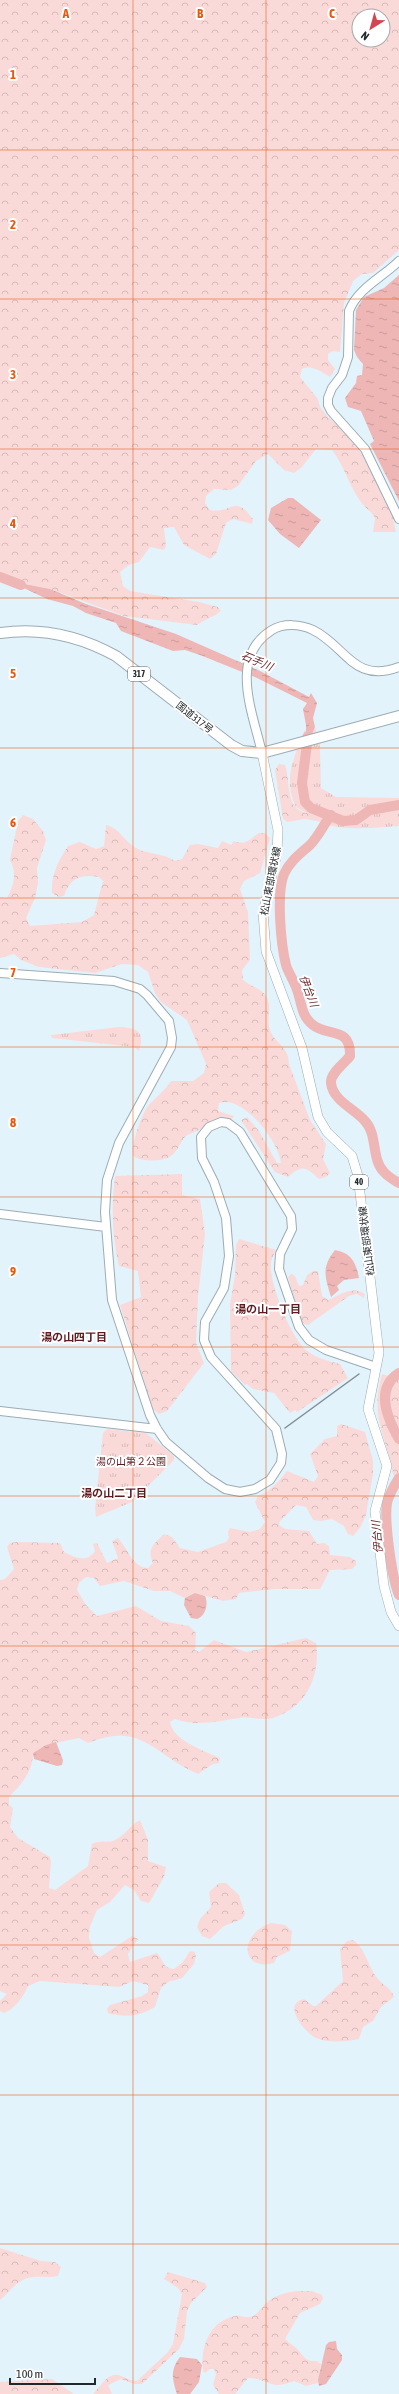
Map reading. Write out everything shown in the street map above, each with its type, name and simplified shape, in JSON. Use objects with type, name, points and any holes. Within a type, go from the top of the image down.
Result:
[{"type":"highway","name":"国道317号","points":[[0,632],[40,630],[76,639],[98,647],[116,656],[231,745],[247,752],[262,753],[399,716]]},
{"type":"main road","name":"松山東部環状線","points":[[262,753],[278,830],[277,853],[263,913],[264,937],[276,982],[302,1048],[318,1117],[327,1132],[352,1156],[357,1169],[378,1339],[376,1367],[368,1409],[387,1466],[375,1511],[384,1586],[391,1612],[399,1626]]},
{"type":"street","points":[[399,261],[363,290],[352,303],[349,311],[346,364],[342,375],[332,388],[328,398],[331,411],[365,449],[399,519]]},
{"type":"street","points":[[262,753],[248,691],[246,667],[251,650],[258,641],[281,627],[299,626],[320,634],[346,658],[361,668],[380,671],[399,667]]},
{"type":"street","points":[[0,973],[114,981],[129,985],[147,996],[169,1020],[171,1028],[171,1047],[119,1143],[112,1161],[107,1180],[106,1227],[112,1300],[147,1408],[156,1429],[166,1442],[208,1478],[233,1492],[246,1491],[264,1485],[270,1480],[281,1463],[282,1446],[276,1429],[215,1361],[204,1340],[205,1322],[224,1288],[229,1256],[226,1218],[201,1150],[201,1137],[209,1127],[215,1123],[228,1123],[240,1132],[289,1210],[292,1229],[280,1254],[279,1269],[299,1327],[309,1340],[326,1350],[376,1367]]},
{"type":"street","points":[[0,1214],[106,1227]]},
{"type":"street","points":[[0,1411],[156,1429]]},
{"type":"green space","points":[[0,0],[399,0],[399,250],[373,273],[362,274],[353,281],[344,303],[340,352],[333,351],[328,354],[328,360],[335,369],[330,377],[316,369],[309,367],[302,369],[300,377],[318,399],[320,407],[328,417],[354,440],[391,509],[396,532],[373,532],[375,518],[357,496],[340,462],[332,450],[316,449],[302,467],[294,473],[284,470],[268,454],[256,461],[238,486],[231,490],[214,489],[206,496],[205,503],[210,510],[237,506],[246,511],[253,519],[252,524],[233,519],[226,523],[216,554],[210,559],[184,545],[174,527],[164,528],[166,546],[164,550],[150,547],[139,562],[129,565],[120,572],[123,586],[130,591],[199,602],[218,607],[221,611],[197,625],[124,616],[50,589],[9,581],[0,573]]},
{"type":"green space","points":[[315,727],[320,747],[321,788],[336,797],[399,798],[399,826],[349,828],[330,826],[320,823],[322,822],[296,807],[290,786],[290,777],[294,758],[305,729],[306,748]]},
{"type":"green space","points":[[279,764],[285,765],[287,770],[290,795],[295,806],[301,811],[320,817],[322,822],[305,819],[287,822],[283,819],[275,770]]},
{"type":"green space","points":[[23,815],[33,819],[43,831],[46,840],[37,868],[38,883],[35,898],[26,918],[30,926],[82,922],[94,915],[103,881],[99,877],[87,876],[73,881],[66,890],[64,896],[59,897],[52,893],[52,886],[58,863],[68,846],[80,842],[96,849],[104,846],[106,825],[119,832],[129,843],[138,849],[170,858],[175,861],[182,859],[190,845],[198,844],[218,848],[222,841],[231,845],[234,841],[242,843],[259,833],[265,833],[270,838],[260,873],[244,881],[240,889],[248,912],[250,960],[242,970],[243,980],[264,993],[268,1000],[269,1026],[272,1035],[287,1053],[289,1064],[310,1120],[326,1144],[323,1159],[330,1173],[326,1177],[319,1179],[311,1172],[304,1169],[297,1170],[288,1177],[275,1172],[241,1120],[247,1117],[259,1131],[277,1163],[281,1163],[279,1154],[267,1132],[249,1112],[228,1102],[219,1103],[218,1111],[234,1116],[231,1120],[217,1120],[187,1136],[171,1156],[163,1159],[152,1160],[141,1159],[133,1156],[133,1146],[137,1131],[148,1106],[171,1081],[193,1081],[204,1073],[206,1064],[187,1020],[161,1002],[155,993],[148,972],[138,965],[122,964],[95,973],[39,967],[21,960],[14,954],[0,958],[0,897],[7,898],[13,884],[14,875],[10,860],[18,821]]},
{"type":"green space","points":[[119,1027],[131,1028],[138,1032],[141,1039],[139,1051],[134,1047],[52,1038],[51,1035]]},
{"type":"green space","points":[[182,1174],[182,1195],[200,1199],[205,1234],[198,1297],[196,1343],[204,1363],[167,1411],[159,1414],[153,1409],[120,1305],[141,1297],[138,1271],[119,1266],[114,1233],[113,1210],[115,1176]]},
{"type":"green space","points":[[239,1239],[276,1250],[271,1262],[273,1282],[282,1309],[294,1334],[300,1344],[310,1353],[322,1359],[340,1364],[348,1378],[297,1412],[295,1410],[290,1413],[274,1393],[253,1389],[247,1384],[245,1385],[231,1371],[230,1305],[235,1275],[236,1245]]},
{"type":"green space","points":[[313,1271],[318,1271],[322,1296],[328,1300],[346,1292],[355,1290],[365,1294],[364,1298],[357,1294],[349,1296],[308,1325],[302,1323],[288,1277],[291,1274],[295,1276],[299,1286],[303,1285],[307,1275]]},
{"type":"green space","points":[[382,1374],[399,1379],[399,1481],[394,1478],[378,1415],[378,1389]]},
{"type":"green space","points":[[341,1424],[365,1432],[373,1461],[373,1474],[366,1515],[360,1528],[353,1536],[348,1534],[344,1526],[332,1519],[321,1521],[313,1520],[306,1507],[296,1505],[280,1521],[279,1525],[285,1529],[309,1531],[317,1544],[324,1543],[329,1546],[330,1555],[350,1557],[356,1561],[356,1565],[352,1569],[330,1570],[320,1589],[275,1589],[239,1593],[236,1599],[223,1601],[195,1593],[185,1598],[170,1591],[154,1591],[124,1581],[100,1586],[94,1578],[86,1577],[79,1583],[77,1590],[86,1605],[97,1616],[136,1606],[161,1621],[189,1626],[196,1633],[195,1650],[199,1652],[214,1640],[246,1652],[306,1638],[316,1643],[316,1667],[309,1689],[302,1699],[285,1713],[273,1718],[243,1718],[199,1723],[191,1723],[175,1719],[170,1722],[172,1729],[183,1740],[198,1749],[220,1758],[219,1763],[213,1764],[198,1774],[147,1743],[135,1738],[122,1736],[107,1737],[88,1743],[79,1738],[46,1745],[33,1753],[33,1760],[26,1777],[9,1797],[9,1805],[13,1808],[10,1827],[18,1838],[50,1857],[49,1888],[55,1890],[88,1866],[92,1844],[117,1839],[140,1820],[148,1840],[148,1861],[166,1867],[164,1877],[149,1903],[141,1901],[134,1890],[125,1885],[110,1902],[97,1910],[90,1926],[89,1938],[94,1953],[100,1957],[132,1936],[138,1939],[128,1954],[130,1962],[157,1953],[167,1967],[174,1969],[183,1962],[190,1951],[195,1952],[196,1956],[194,1964],[182,1978],[168,1982],[161,1988],[155,2007],[138,2014],[127,2016],[115,2015],[108,2013],[107,2009],[110,2005],[142,1996],[148,1992],[148,1985],[133,1981],[119,1987],[40,1981],[28,1986],[22,1998],[8,2011],[4,2013],[0,2011],[0,2001],[7,1994],[0,1991],[0,1580],[5,1579],[14,1569],[7,1547],[10,1543],[16,1542],[60,1543],[64,1552],[73,1556],[85,1558],[92,1555],[95,1551],[93,1544],[97,1543],[107,1563],[118,1558],[112,1541],[118,1538],[138,1565],[148,1568],[153,1563],[150,1554],[152,1547],[164,1534],[172,1537],[180,1548],[198,1552],[226,1542],[229,1538],[228,1532],[230,1528],[250,1532],[260,1529],[265,1522],[255,1502],[258,1496],[271,1489],[287,1471],[314,1482],[318,1476],[310,1454],[325,1439],[337,1436],[337,1426]]},
{"type":"green space","name":"湯の山第２公園","points":[[107,1429],[146,1433],[174,1456],[174,1460],[132,1502],[96,1517],[95,1508],[103,1433]]},
{"type":"green space","points":[[219,1883],[226,1883],[239,1895],[245,1914],[242,1919],[224,1926],[210,1939],[202,1936],[197,1927],[200,1919],[211,1907],[209,1892]]},
{"type":"green space","points":[[271,1923],[285,1925],[292,1931],[290,1951],[277,1957],[274,1963],[263,1964],[255,1962],[250,1957],[248,1950],[249,1943],[253,1935],[260,1928]]},
{"type":"green space","points":[[353,1940],[361,1948],[378,1979],[389,1989],[394,1997],[381,2007],[373,2021],[363,2027],[359,2039],[337,2042],[321,2040],[311,2035],[301,2025],[295,2012],[295,2006],[297,2002],[304,1999],[313,2006],[316,2006],[343,1981],[340,1949],[347,1941]]},
{"type":"green space","points":[[0,2248],[41,2261],[55,2262],[61,2267],[58,2276],[33,2277],[23,2280],[0,2300]]},
{"type":"green space","points":[[168,2272],[205,2283],[207,2287],[191,2303],[187,2311],[184,2339],[179,2349],[142,2384],[134,2384],[121,2379],[108,2385],[112,2394],[93,2394],[105,2380],[113,2375],[137,2381],[168,2352],[173,2344],[182,2294],[178,2288],[164,2279]]},
{"type":"green space","points":[[297,2291],[312,2291],[322,2295],[323,2299],[320,2304],[300,2313],[285,2339],[305,2358],[310,2361],[317,2361],[321,2364],[318,2383],[306,2386],[294,2381],[286,2384],[274,2385],[248,2378],[235,2394],[219,2394],[213,2385],[216,2374],[214,2369],[210,2369],[205,2373],[203,2371],[202,2362],[205,2345],[213,2330],[219,2323],[226,2319],[235,2316],[253,2316],[273,2298]]},
{"type":"green space","points":[[52,2379],[74,2394],[0,2394],[0,2382]]},
{"type":"water","points":[[399,275],[399,501],[370,444],[374,441],[361,411],[348,407],[345,398],[356,383],[357,376],[362,375],[363,364],[357,357],[354,350],[356,310],[364,297],[384,288]]},
{"type":"water","points":[[288,498],[293,498],[321,520],[299,548],[280,534],[268,520],[271,508]]},
{"type":"water","points":[[9,581],[50,589],[86,604],[176,634],[260,671],[309,697],[311,693],[317,703],[313,718],[315,727],[306,749],[306,725],[303,709],[307,703],[257,678],[200,655],[185,650],[173,651],[121,631],[116,623],[86,613],[73,606],[47,599]]},
{"type":"water","points":[[335,1250],[345,1253],[352,1259],[359,1278],[344,1280],[337,1286],[339,1290],[331,1297],[326,1278],[326,1267]]},
{"type":"water","points":[[195,1593],[205,1596],[207,1603],[206,1610],[200,1618],[197,1619],[191,1618],[184,1605],[185,1598]]},
{"type":"water","points":[[56,1742],[63,1760],[62,1765],[57,1766],[34,1759],[33,1753],[46,1745]]},
{"type":"water","points":[[336,2341],[337,2349],[342,2355],[342,2360],[326,2384],[319,2386],[318,2380],[326,2345],[329,2342]]},
{"type":"water","points":[[180,2357],[197,2359],[202,2365],[199,2382],[190,2394],[177,2394],[174,2384],[173,2370]]},
{"type":"waterway","name":"石手川","points":[[0,577],[21,585]]},
{"type":"waterway","name":"石手川","points":[[308,736],[302,783],[305,802],[311,808],[343,821],[356,820],[370,810],[399,805]]},
{"type":"waterway","name":"伊台川","points":[[331,815],[313,842],[292,861],[284,874],[280,893],[280,919],[284,956],[287,968],[295,984],[303,1012],[306,1017],[319,1029],[338,1034],[347,1040],[350,1056],[338,1068],[331,1079],[333,1089],[340,1100],[365,1121],[372,1133],[377,1161],[380,1167],[387,1175],[399,1183]]},
{"type":"waterway","name":"伊台川","points":[[399,1373],[391,1380],[387,1387],[385,1396],[388,1414],[399,1439]]},
{"type":"waterway","name":"伊台川","points":[[399,1478],[389,1496],[386,1511],[391,1564],[399,1595]]},
{"type":"railway","points":[[285,1428],[359,1374]]},
{"type":"district","name":"湯の山一丁目","points":[[268,1309]]},
{"type":"district","name":"湯の山四丁目","points":[[74,1337]]},
{"type":"district","name":"湯の山二丁目","points":[[114,1493]]}]
